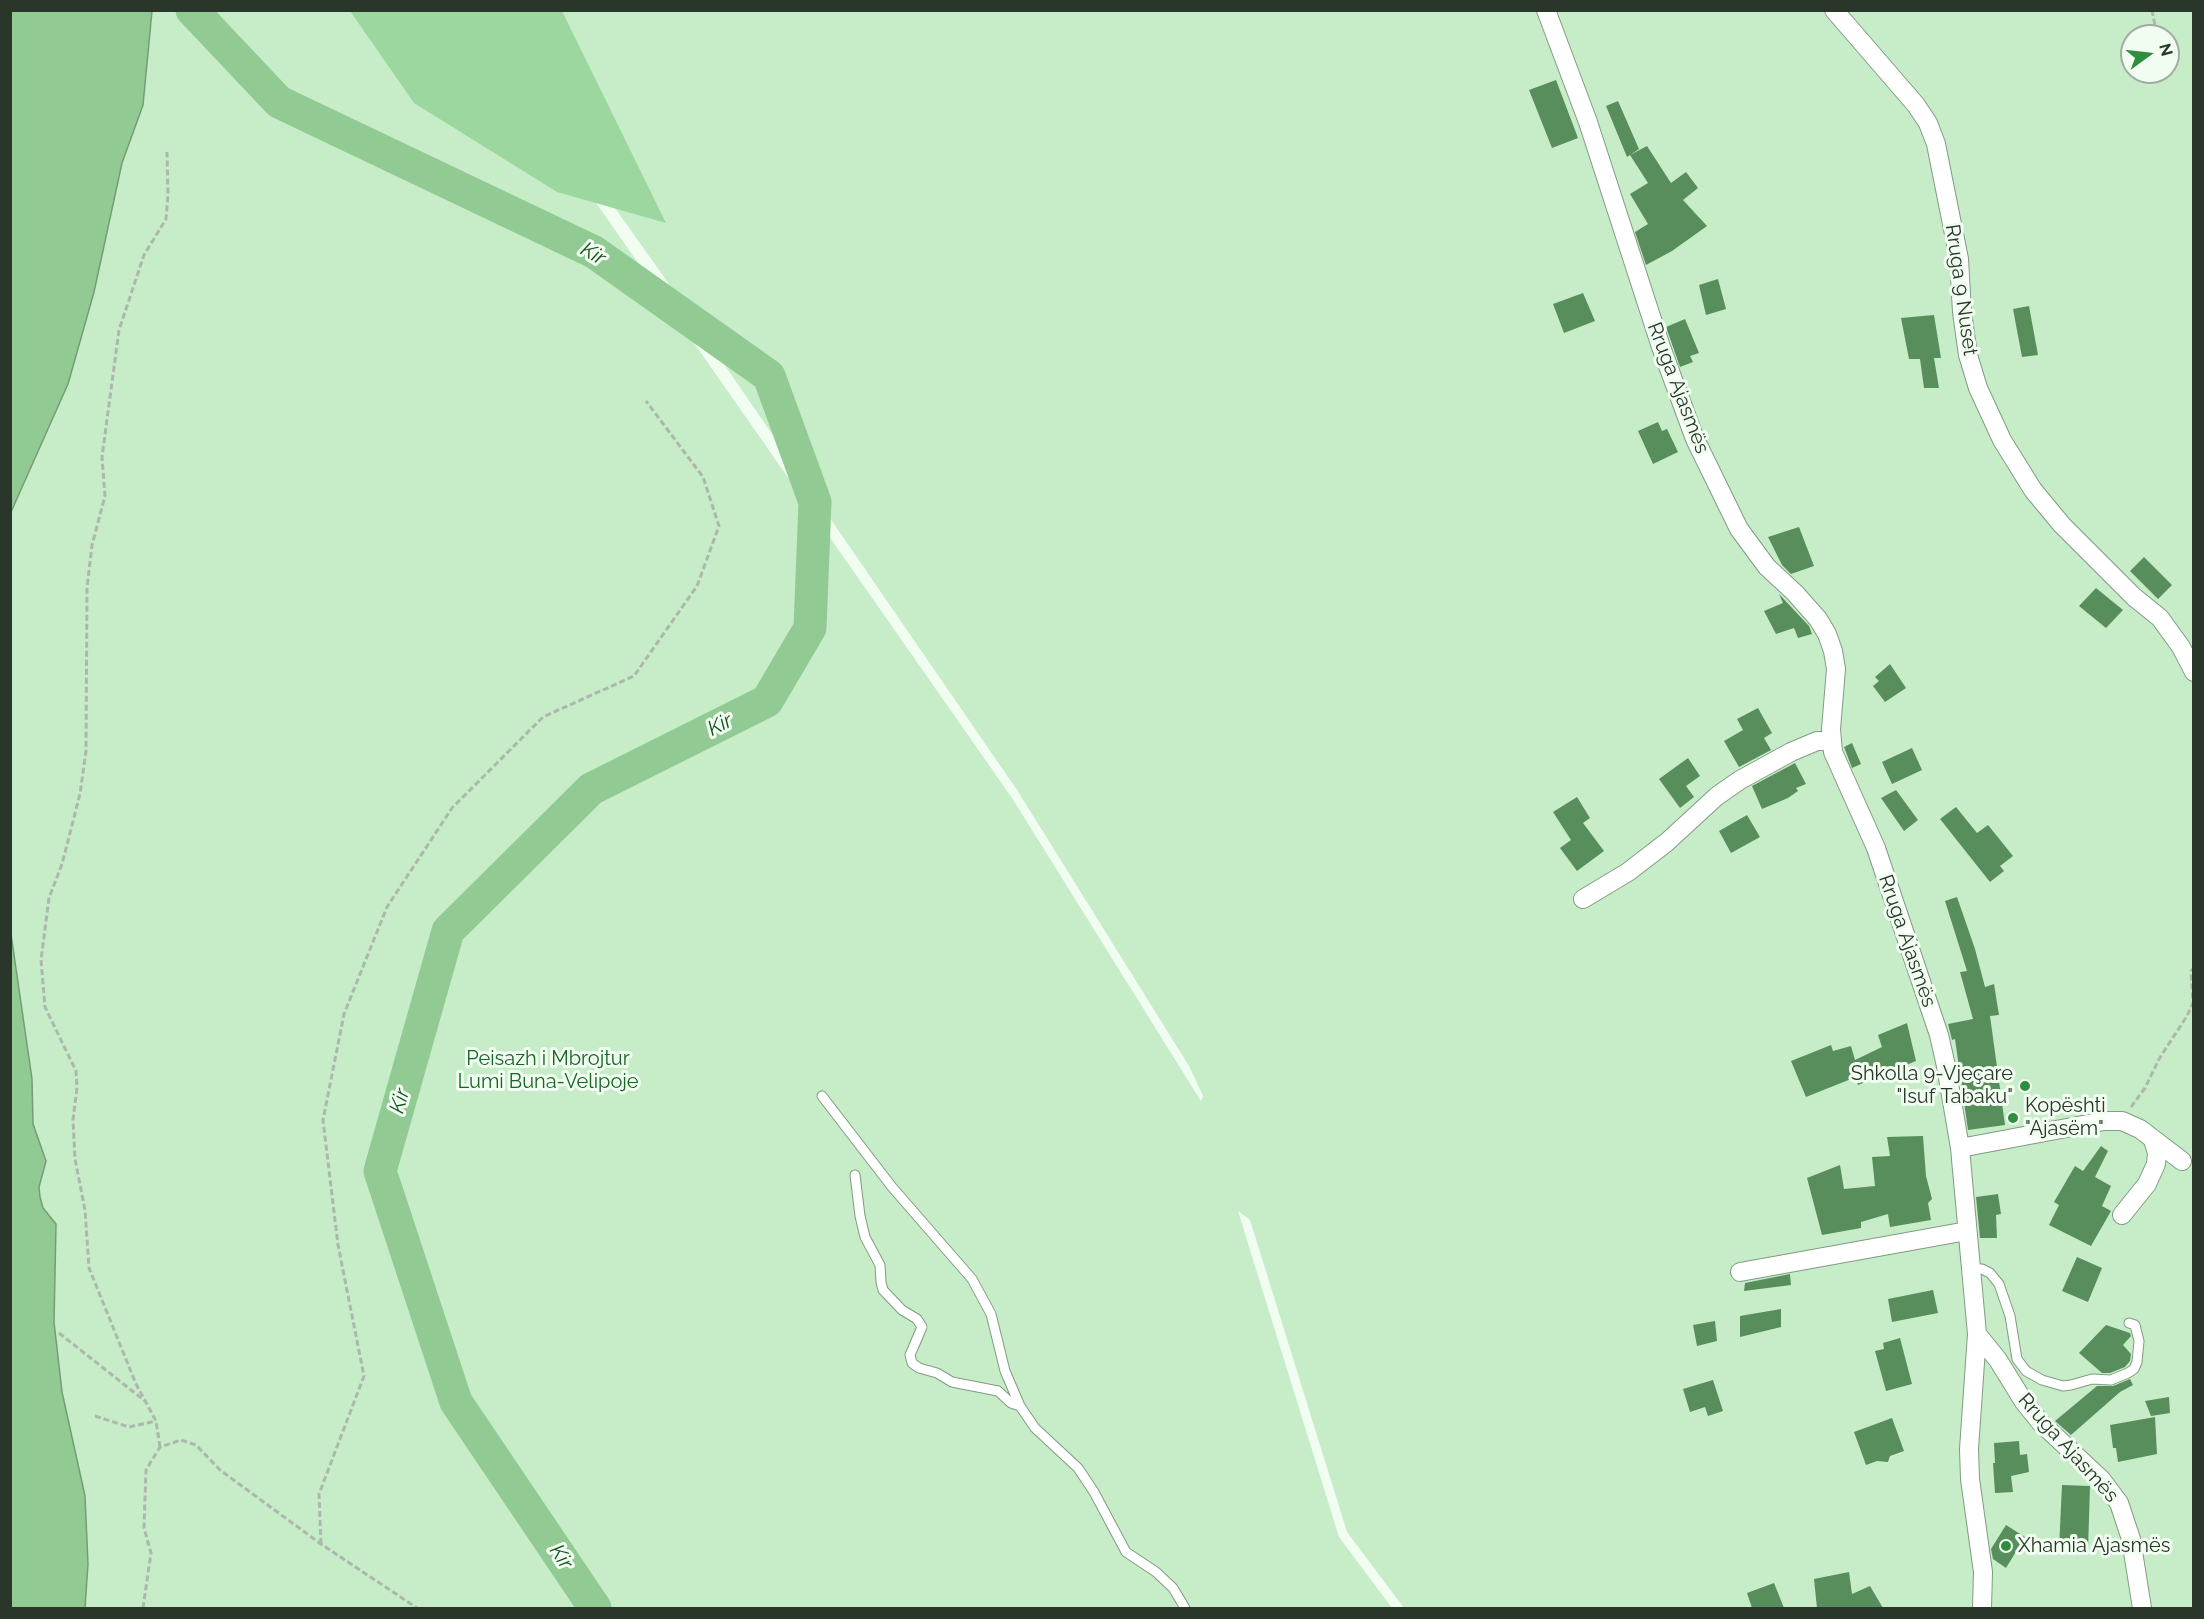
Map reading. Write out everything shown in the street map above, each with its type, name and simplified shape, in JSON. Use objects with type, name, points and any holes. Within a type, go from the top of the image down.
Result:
[{"type":"street","name":"Rruga Ajasmës","points":[[1546,10],[1588,122],[1661,347],[1695,439],[1739,529],[1767,567],[1795,593],[1827,634],[1836,669],[1831,741],[1839,769],[1875,848],[1939,1035],[1960,1148],[1977,1334],[1969,1449],[1970,1479],[1983,1572],[1982,1608]]},
{"type":"street","name":"Rruga 9 Nuset","points":[[1834,10],[1917,105],[1928,123],[1936,144],[1959,259],[1962,312],[1968,355],[1978,388],[2002,440],[2033,490],[2062,525],[2126,589],[2160,618],[2181,647],[2193,672]]},
{"type":"street","points":[[1583,899],[1628,872],[1740,780],[1791,752],[1817,741],[1831,741]]},
{"type":"street","points":[[1960,1148],[2104,1121],[2122,1121],[2140,1128],[2182,1161]]},
{"type":"street","points":[[2122,1215],[2147,1184],[2156,1164],[2157,1153],[2153,1140]]},
{"type":"street","points":[[1740,1272],[1967,1231]]},
{"type":"street","name":"Rruga Ajasmës","points":[[1977,1334],[1998,1360],[2024,1402],[2041,1423],[2101,1479],[2119,1503],[2131,1539],[2142,1608]]},
{"type":"lane","points":[[822,1096],[892,1187],[972,1280],[991,1314],[1005,1371],[1020,1406],[1035,1428],[1078,1468],[1094,1492],[1126,1552],[1156,1572],[1173,1588],[1185,1608]]},
{"type":"lane","points":[[855,1175],[865,1237],[880,1265],[884,1290],[902,1310],[917,1319],[922,1326],[910,1355],[912,1363],[952,1382],[998,1391],[1011,1403],[1020,1406]]},
{"type":"lane","points":[[1970,1269],[1982,1269],[1990,1273],[1999,1284],[2010,1316],[2018,1359],[2026,1371],[2042,1380],[2063,1386],[2092,1379],[2111,1380],[2128,1373],[2137,1362],[2139,1341],[2135,1325],[2129,1323]]},
{"type":"path","points":[[143,1608],[151,1553],[144,1528],[146,1470],[160,1446],[156,1421],[136,1384],[89,1268],[85,1210],[75,1159],[73,1120],[77,1089],[76,1071],[45,1007],[41,960],[49,898],[62,864],[75,814],[86,750],[87,588],[92,545],[105,496],[102,457],[119,330],[144,255],[166,219],[167,152]]},
{"type":"path","points":[[321,1544],[319,1494],[364,1376],[338,1245],[323,1120],[344,1014],[387,907],[452,808],[543,717],[634,676],[697,585],[719,526],[703,477],[646,401]]},
{"type":"path","points":[[2122,1121],[2145,1088],[2159,1059],[2187,1016],[2193,1003],[2191,971],[2193,968]]},
{"type":"path","points":[[59,1333],[146,1402]]},
{"type":"path","points":[[95,1416],[129,1427],[156,1421]]},
{"type":"path","points":[[160,1446],[181,1440],[196,1445],[220,1470],[321,1544],[417,1608]]},
{"type":"green space","name":"Peisazh i Mbrojtur Lumi Buna-Velipoje","points":[[11,11],[462,11],[1012,798],[1201,1101],[1203,1096],[1189,1066],[1017,790],[664,277],[475,11],[2193,11],[2193,1608],[1404,1608],[1347,1532],[1250,1220],[1238,1211],[1339,1537],[1392,1608],[11,1608]]},
{"type":"shaded area","points":[[11,10],[152,11],[143,105],[122,163],[94,292],[68,384],[11,512]]},
{"type":"shaded area","points":[[350,11],[562,11],[666,223],[557,192],[414,103]]},
{"type":"shaded area","points":[[10,927],[32,1079],[33,1124],[46,1161],[39,1187],[40,1197],[43,1208],[56,1224],[54,1322],[62,1392],[85,1496],[88,1564],[85,1608],[11,1608]]},
{"type":"building","points":[[1556,80],[1578,138],[1552,148],[1529,90]]},
{"type":"building","points":[[1618,101],[1639,149],[1627,157],[1606,106]]},
{"type":"building","points":[[1647,146],[1671,183],[1686,172],[1698,188],[1683,200],[1707,226],[1672,251],[1646,265],[1635,232],[1648,224],[1630,194],[1648,183],[1630,155]]},
{"type":"building","points":[[1718,279],[1726,309],[1706,315],[1699,285]]},
{"type":"building","points":[[1583,293],[1595,321],[1564,333],[1553,304]]},
{"type":"building","points":[[2029,306],[2038,355],[2022,357],[2013,309]]},
{"type":"building","points":[[1934,315],[1941,358],[1934,358],[1939,388],[1924,388],[1920,359],[1909,359],[1901,318]]},
{"type":"building","points":[[1685,319],[1699,353],[1690,356],[1693,362],[1680,367],[1666,327]]},
{"type":"building","points":[[1658,422],[1662,431],[1667,429],[1678,452],[1653,464],[1638,431]]},
{"type":"building","points":[[1799,527],[1814,566],[1791,574],[1782,565],[1768,537]]},
{"type":"building","points":[[2144,557],[2172,585],[2158,599],[2130,571]]},
{"type":"building","points":[[2096,588],[2123,610],[2106,628],[2079,606]]},
{"type":"building","points":[[1779,594],[1809,626],[1812,634],[1798,638],[1794,628],[1776,634],[1764,611],[1783,603]]},
{"type":"building","points":[[1890,664],[1906,688],[1885,702],[1873,686],[1879,681],[1875,677]]},
{"type":"building","points":[[1758,708],[1772,733],[1764,738],[1771,750],[1739,767],[1724,741],[1743,730],[1737,719]]},
{"type":"building","points":[[1852,743],[1861,764],[1852,768],[1844,747]]},
{"type":"building","points":[[1912,748],[1922,770],[1892,784],[1882,762]]},
{"type":"building","points":[[1688,758],[1700,776],[1686,786],[1694,797],[1680,808],[1659,779]]},
{"type":"building","points":[[1795,763],[1806,784],[1796,788],[1798,791],[1788,798],[1762,809],[1752,786]]},
{"type":"building","points":[[1896,790],[1918,820],[1904,831],[1881,798]]},
{"type":"building","points":[[1577,797],[1590,818],[1583,823],[1604,851],[1577,871],[1560,848],[1571,840],[1553,812]]},
{"type":"building","points":[[1956,807],[1977,833],[1988,825],[2013,856],[2000,866],[2004,871],[1990,882],[1940,819]]},
{"type":"building","points":[[1747,815],[1760,837],[1731,853],[1719,831]]},
{"type":"building","points":[[1957,897],[1985,987],[1994,984],[1999,1015],[1990,1016],[2005,1125],[1968,1130],[1955,1039],[1952,1040],[1948,1024],[1973,1019],[1960,972],[1967,971],[1945,901]]},
{"type":"building","points":[[1907,1023],[1916,1061],[1858,1085],[1856,1077],[1806,1097],[1791,1061],[1831,1045],[1833,1051],[1851,1046],[1855,1060],[1882,1047],[1878,1035]]},
{"type":"building","points":[[1923,1136],[1926,1176],[1932,1199],[1928,1203],[1931,1220],[1890,1227],[1888,1214],[1861,1222],[1861,1228],[1822,1235],[1807,1178],[1840,1165],[1844,1189],[1875,1186],[1872,1157],[1890,1156],[1887,1137]]},
{"type":"building","points":[[2101,1146],[2108,1151],[2095,1177],[2111,1186],[2102,1206],[2111,1211],[2091,1246],[2049,1225],[2059,1205],[2054,1202],[2075,1166],[2083,1171]]},
{"type":"building","points":[[1998,1194],[2001,1214],[1996,1215],[1997,1238],[1980,1238],[1976,1197]]},
{"type":"building","points":[[2077,1257],[2102,1268],[2088,1302],[2062,1291]]},
{"type":"building","points":[[1790,1274],[1791,1285],[1744,1291],[1745,1283]]},
{"type":"building","points":[[1933,1290],[1938,1313],[1892,1322],[1888,1299]]},
{"type":"building","points":[[1781,1309],[1781,1327],[1740,1337],[1740,1316]]},
{"type":"building","points":[[1715,1321],[1717,1341],[1697,1346],[1693,1325]]},
{"type":"building","points":[[2106,1325],[2130,1333],[2131,1336],[2123,1345],[2131,1354],[2130,1361],[2125,1367],[2110,1373],[2102,1373],[2079,1353]]},
{"type":"building","points":[[1900,1338],[1912,1384],[1886,1391],[1875,1351],[1884,1349],[1883,1343]]},
{"type":"building","points":[[2130,1379],[2133,1385],[2120,1392],[2071,1435],[2055,1421],[2097,1386],[2113,1386]]},
{"type":"building","points":[[1713,1380],[1723,1411],[1708,1416],[1705,1407],[1690,1412],[1683,1389]]},
{"type":"building","points":[[2169,1397],[2170,1413],[2151,1416],[2145,1401]]},
{"type":"building","points":[[2155,1417],[2157,1454],[2118,1462],[2116,1448],[2113,1448],[2110,1425]]},
{"type":"building","points":[[1892,1418],[1904,1451],[1890,1456],[1888,1462],[1877,1461],[1866,1465],[1854,1432]]},
{"type":"building","points":[[2019,1441],[2020,1455],[2027,1454],[2029,1472],[2011,1476],[2013,1492],[1995,1493],[1994,1443]]},
{"type":"building","points":[[2062,1485],[2090,1486],[2088,1550],[2059,1549]]},
{"type":"building","name":"Xhamia Ajasmës","points":[[2006,1525],[2025,1537],[2006,1568],[1993,1559],[1991,1549]]},
{"type":"building","points":[[1849,1572],[1852,1594],[1870,1586],[1883,1608],[1817,1608],[1814,1579]]},
{"type":"building","points":[[1774,1583],[1784,1608],[1752,1608],[1747,1593]]},
{"type":"waterway","name":"Kir","points":[[192,10],[279,102],[594,252],[769,376],[815,502],[810,628],[767,701],[591,789],[448,931],[380,1171],[456,1402],[595,1608]]},
{"type":"place","name":"Shkolla 9-Vjeçare \"Isuf Tabaku\"","points":[[2025,1086]]},
{"type":"place","name":"Kopështi \"Ajasëm\"","points":[[2013,1118]]},
{"type":"place","name":"Xhamia Ajasmës","points":[[2006,1546]]}]
